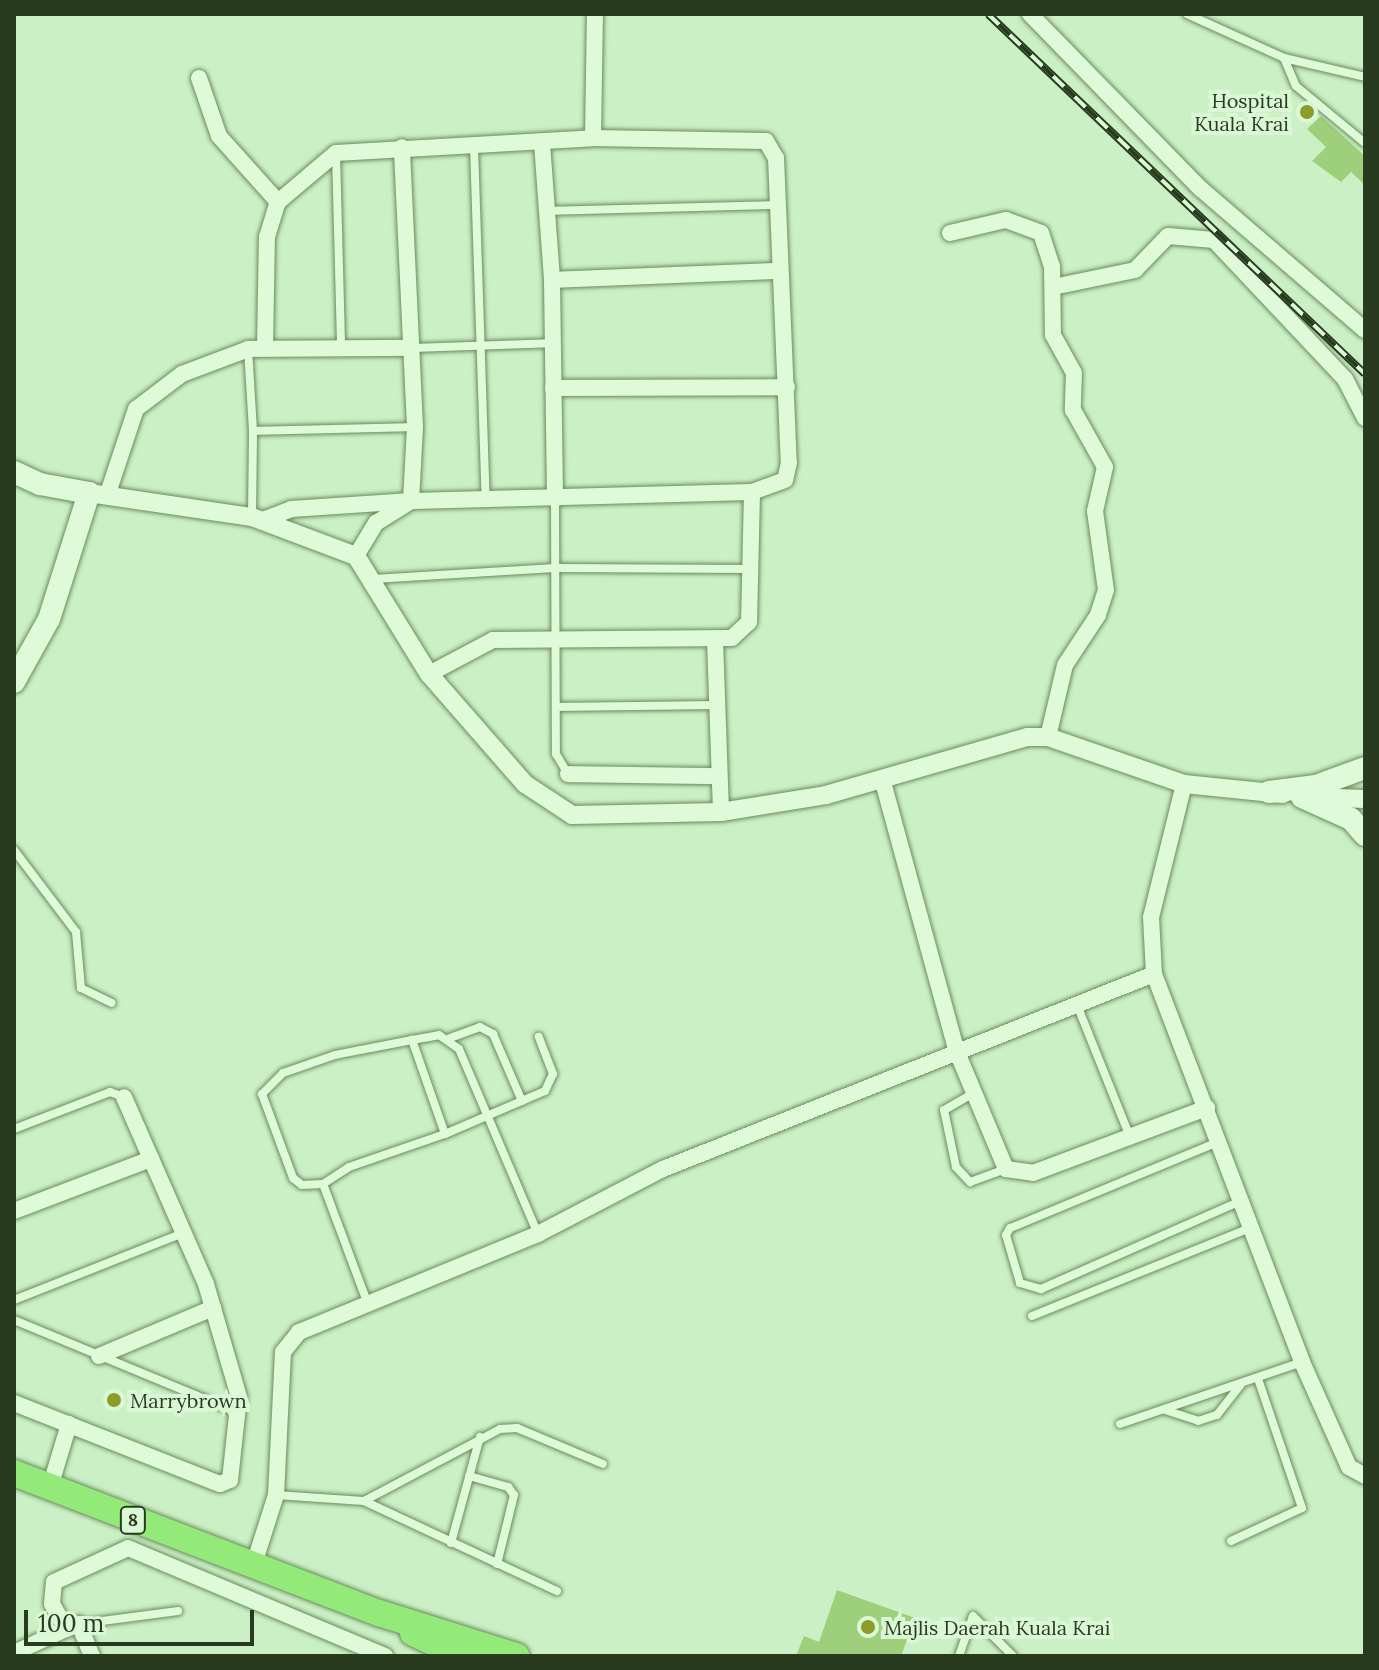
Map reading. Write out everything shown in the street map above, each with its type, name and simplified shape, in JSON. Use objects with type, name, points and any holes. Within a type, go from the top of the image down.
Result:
[{"type":"highway","name":"8","points":[[16,1479],[50,1487],[379,1613],[450,1653]]},
{"type":"highway","points":[[379,1613],[516,1656]]},
{"type":"main road","points":[[14,472],[99,493],[49,619],[14,682]]},
{"type":"main road","points":[[1269,792],[1316,786],[1365,768]]},
{"type":"main road","points":[[1302,797],[1351,819],[1365,835]]},
{"type":"street","points":[[593,138],[595,14]]},
{"type":"street","points":[[1030,14],[1201,189],[1365,330]]},
{"type":"street","points":[[199,78],[219,136],[278,202]]},
{"type":"street","points":[[256,348],[267,237],[278,202],[336,153],[593,138],[766,141],[776,158],[789,474],[778,485],[752,492],[411,501],[291,509],[258,518]]},
{"type":"street","points":[[542,143],[552,280],[555,499]]},
{"type":"street","points":[[402,147],[415,427],[411,501]]},
{"type":"street","points":[[950,233],[987,222],[1027,224],[1047,242],[1053,287],[1050,321],[1074,373],[1073,410],[1105,467],[1095,511],[1106,590],[1098,615],[1065,665],[1048,737]]},
{"type":"street","points":[[1053,287],[1135,270],[1168,236],[1214,240],[1345,379],[1365,418]]},
{"type":"street","points":[[552,280],[779,271]]},
{"type":"street","points":[[410,348],[256,348],[151,392],[124,435],[99,493],[258,518],[356,556],[429,674],[549,805],[594,817],[721,812],[883,782],[1006,740],[1048,737],[1184,784],[1302,797],[1365,799]]},
{"type":"street","points":[[553,388],[787,387]]},
{"type":"street","points":[[429,674],[493,640],[732,638],[749,622],[752,492]]},
{"type":"street","points":[[356,556],[376,523],[411,501]]},
{"type":"street","points":[[715,640],[715,776],[721,812]]},
{"type":"street","points":[[568,774],[715,776]]},
{"type":"street","points":[[883,782],[957,1052],[1006,1169],[1033,1173],[1207,1108]]},
{"type":"street","points":[[1184,784],[1151,917],[1154,974],[1254,1226],[1302,1362],[1349,1467],[1365,1476]]},
{"type":"street","points":[[253,1567],[276,1495],[283,1352],[299,1332],[369,1307],[538,1234],[663,1169],[1154,974]]},
{"type":"street","points":[[14,1403],[225,1484],[242,1414],[213,1308],[184,1233],[124,1097]]},
{"type":"street","points":[[14,1211],[151,1159]]},
{"type":"street","points":[[99,1356],[213,1308]]},
{"type":"street","points":[[50,1487],[69,1424]]},
{"type":"street","points":[[92,1656],[73,1626],[52,1604],[54,1582],[128,1548],[137,1521]]},
{"type":"street","points":[[128,1548],[385,1656]]},
{"type":"street","points":[[14,1653],[73,1626]]},
{"type":"lane","points":[[1187,14],[1284,58],[1365,77]]},
{"type":"lane","points":[[1284,58],[1296,86],[1365,143]]},
{"type":"lane","points":[[474,147],[486,501]]},
{"type":"lane","points":[[336,153],[341,349]]},
{"type":"lane","points":[[547,211],[777,205]]},
{"type":"lane","points":[[410,348],[553,343]]},
{"type":"lane","points":[[256,348],[253,431],[258,518]]},
{"type":"lane","points":[[253,431],[415,427]]},
{"type":"lane","points":[[555,499],[556,754],[568,774]]},
{"type":"lane","points":[[372,579],[555,568],[752,569]]},
{"type":"lane","points":[[556,707],[714,705]]},
{"type":"lane","points":[[14,850],[76,932],[81,988],[112,1003]]},
{"type":"lane","points":[[1077,1005],[1130,1138]]},
{"type":"lane","points":[[522,1101],[493,1034],[480,1027],[450,1038],[412,1040],[335,1055],[266,1085],[263,1106],[293,1178],[302,1185],[323,1184],[349,1167],[488,1117],[522,1101],[551,1085],[539,1037]]},
{"type":"lane","points":[[450,1038],[538,1234]]},
{"type":"lane","points":[[412,1040],[445,1134]]},
{"type":"lane","points":[[14,1129],[110,1092],[124,1097]]},
{"type":"lane","points":[[972,1094],[944,1110],[956,1167],[970,1182],[1006,1169]]},
{"type":"lane","points":[[1220,1141],[1010,1228],[1006,1235],[1020,1283],[1041,1289],[1244,1200]]},
{"type":"lane","points":[[323,1184],[369,1307]]},
{"type":"lane","points":[[1032,1316],[1254,1226]]},
{"type":"lane","points":[[14,1300],[184,1233]]},
{"type":"lane","points":[[14,1320],[242,1414]]},
{"type":"lane","points":[[1120,1424],[1302,1362]]},
{"type":"lane","points":[[1231,1541],[1302,1508],[1258,1379]]},
{"type":"lane","points":[[1164,1409],[1198,1421],[1231,1404],[1241,1384]]},
{"type":"lane","points":[[364,1501],[480,1437],[517,1428],[603,1464]]},
{"type":"lane","points":[[451,1543],[480,1437]]},
{"type":"lane","points":[[469,1476],[514,1495],[497,1564]]},
{"type":"lane","points":[[276,1495],[364,1501],[557,1591]]},
{"type":"lane","points":[[73,1626],[178,1611]]},
{"type":"lane","points":[[959,1656],[973,1616],[1013,1656]]},
{"type":"building","points":[[1321,116],[1365,156],[1365,185],[1351,172],[1341,182],[1312,161],[1326,147],[1307,129]]},
{"type":"building","name":"Majlis Daerah Kuala Krai","points":[[837,1590],[915,1618],[901,1656],[796,1656],[804,1636],[819,1642]]},
{"type":"railway","points":[[988,14],[1365,374]]},
{"type":"place","name":"Hospital Kuala Krai","points":[[1307,112]]},
{"type":"place","name":"Marrybrown","points":[[114,1400]]},
{"type":"place","name":"Majlis Daerah Kuala Krai","points":[[868,1627]]}]
